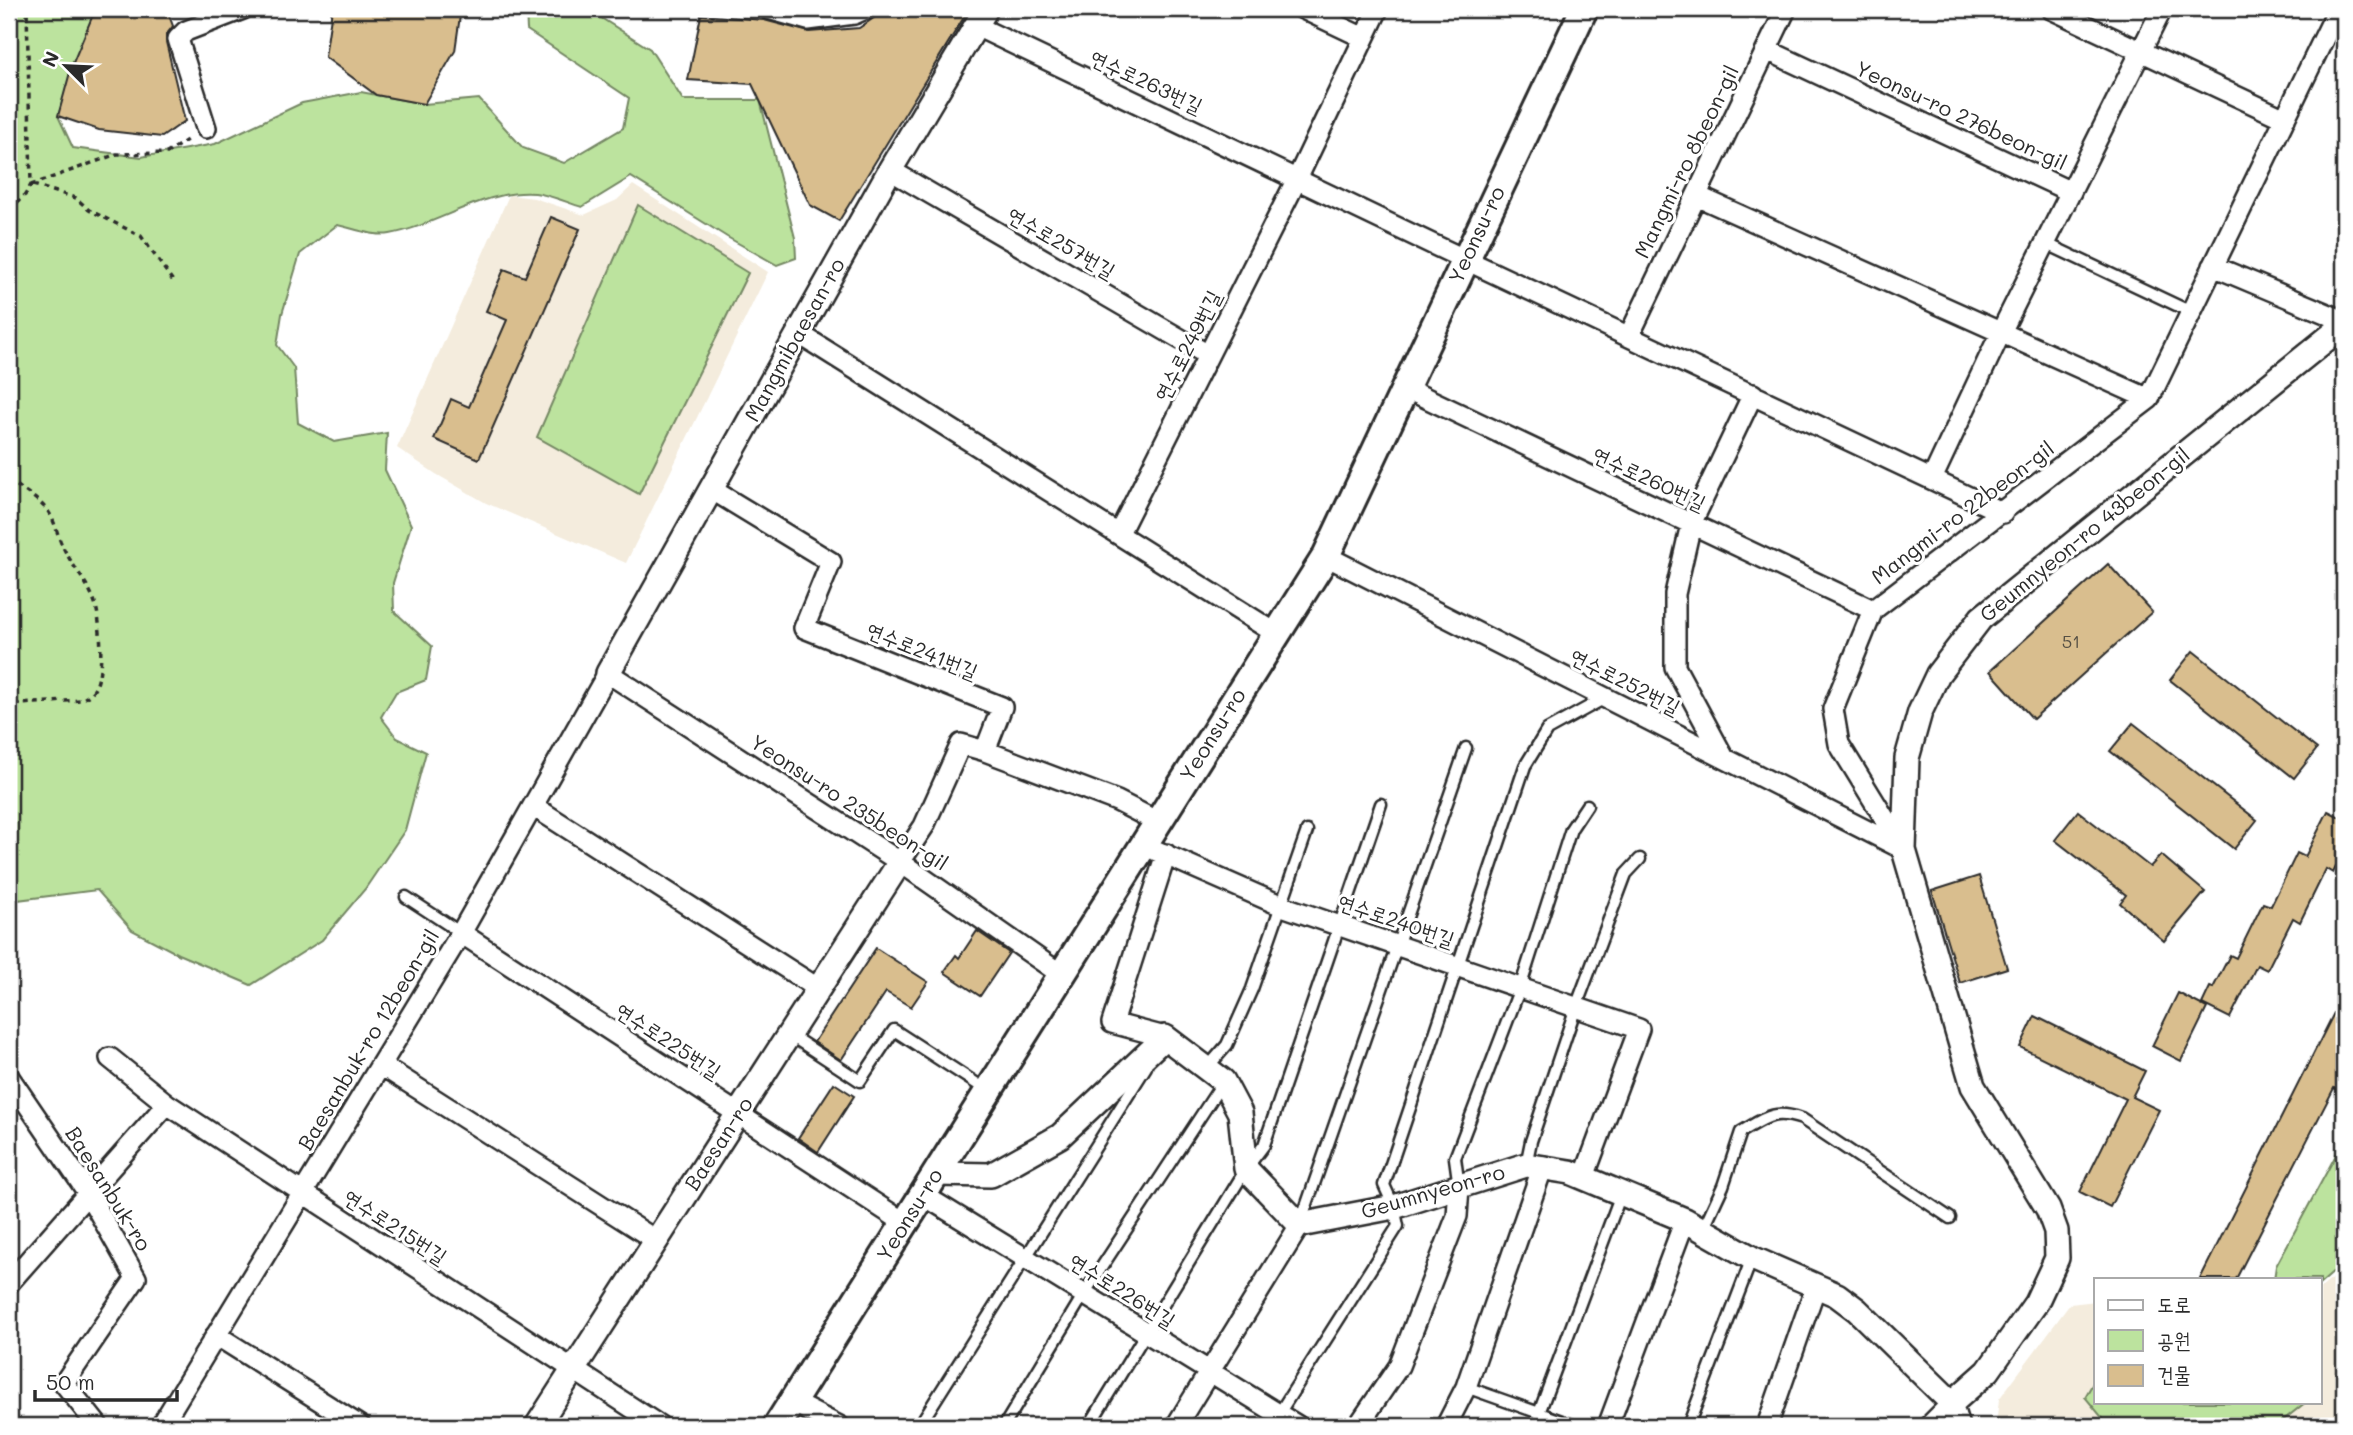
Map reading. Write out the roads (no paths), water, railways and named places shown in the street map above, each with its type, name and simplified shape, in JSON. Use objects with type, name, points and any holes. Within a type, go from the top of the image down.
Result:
[{"type":"main road","name":"Yeonsu-ro","points":[[777,1426],[1062,975],[1155,850],[1158,822],[1326,556],[1584,9]]},
{"type":"street","points":[[205,128],[178,39],[187,31],[243,9]]},
{"type":"street","points":[[769,9],[808,20],[854,14],[865,9]]},
{"type":"street","points":[[1303,9],[1364,38]]},
{"type":"street","points":[[1297,179],[1378,9]]},
{"type":"street","name":"Mangmi-ro 8beon-gil","points":[[1629,336],[1786,9]]},
{"type":"street","points":[[2051,9],[2285,119]]},
{"type":"street","points":[[2071,191],[2162,9]]},
{"type":"street","name":"Mangmi-ro 22beon-gil","points":[[1904,849],[1839,744],[1833,709],[1873,610],[2149,399],[2338,9]]},
{"type":"street","name":"연수로263번길","points":[[981,17],[1297,179],[2003,513]]},
{"type":"street","name":"Mangmibaesan-ro","points":[[608,673],[890,170],[981,17]]},
{"type":"street","name":"Yeonsu-ro 276beon-gil","points":[[1767,50],[2071,191],[1932,479]]},
{"type":"street","name":"연수로257번길","points":[[890,170],[1208,355]]},
{"type":"street","name":"연수로249번길","points":[[1119,533],[1297,179]]},
{"type":"street","points":[[1697,195],[2149,399]]},
{"type":"street","points":[[2213,266],[2344,323]]},
{"type":"street","name":"Geumnyeon-ro 43beon-gil","points":[[1952,1403],[1988,1371],[2036,1303],[2057,1258],[2056,1231],[2048,1209],[1973,1086],[1904,849],[1907,758],[1920,712],[1938,674],[1981,618],[2344,323]]},
{"type":"street","points":[[798,334],[1277,634]]},
{"type":"street","name":"연수로260번길","points":[[1405,388],[1873,610]]},
{"type":"street","points":[[1724,758],[1675,667],[1675,594],[1691,524],[1753,394]]},
{"type":"street","name":"연수로241번길","points":[[711,489],[831,562],[804,628],[1002,707],[985,751]]},
{"type":"street","name":"연수로252번길","points":[[1326,556],[1904,849]]},
{"type":"street","name":"Baesanbuk-ro 12beon-gil","points":[[161,1426],[461,933],[608,673]]},
{"type":"street","name":"Yeonsu-ro 235beon-gil","points":[[608,673],[900,862],[1062,975]]},
{"type":"street","points":[[900,862],[924,826],[961,744],[1117,801],[1158,822]]},
{"type":"street","points":[[533,806],[819,989]]},
{"type":"street","points":[[1155,850],[1112,1023],[1165,1037],[1215,1075],[1240,1113],[1246,1170],[1300,1225],[1176,1426]]},
{"type":"street","name":"연수로240번길","points":[[1155,850],[1282,906],[1639,1029],[1584,1177]]},
{"type":"street","name":"Baesan-ro","points":[[537,1426],[900,862]]},
{"type":"street","name":"연수로225번길","points":[[461,933],[905,1223]]},
{"type":"street","points":[[929,1184],[991,1175],[1060,1136],[1165,1037]]},
{"type":"street","name":"연수로215번길","points":[[110,1058],[167,1104],[660,1426]]},
{"type":"street","points":[[381,1065],[657,1241]]},
{"type":"street","name":"Baesanbuk-ro","points":[[9,1077],[88,1193],[136,1278],[64,1383],[99,1426]]},
{"type":"street","points":[[9,1283],[167,1104]]},
{"type":"street","points":[[1446,1426],[1466,1387],[1534,1166],[1584,1177],[1694,1225],[1752,1258],[1837,1295],[1857,1310],[1952,1403],[1959,1426]]},
{"type":"street","name":"Geumnyeon-ro","points":[[1300,1225],[1394,1207],[1534,1166]]},
{"type":"street","name":"연수로226번길","points":[[929,1184],[1025,1257],[1209,1371],[1275,1420],[1298,1426]]},
{"type":"street","points":[[1358,1426],[1399,1366],[1457,1216],[1459,1187]]},
{"type":"street","points":[[1608,1426],[1694,1225]]},
{"type":"street","points":[[1767,1426],[1816,1286]]},
{"type":"street","points":[[216,1335],[360,1426]]},
{"type":"street","points":[[792,1402],[839,1426]]},
{"type":"street","points":[[1929,1426],[1952,1403]]},
{"type":"lane","points":[[2045,243],[2191,312]]},
{"type":"lane","points":[[1275,1420],[1398,1226],[1394,1207],[1384,1185],[1525,766],[1547,730],[1605,698]]},
{"type":"lane","points":[[1300,1225],[1466,748]]},
{"type":"lane","points":[[1089,1426],[1264,1145],[1278,1111],[1338,925],[1381,804]]},
{"type":"lane","points":[[1459,1187],[1455,1158],[1520,988],[1571,829],[1587,805]]},
{"type":"lane","points":[[1004,1426],[1215,1075],[1252,989],[1307,831]]},
{"type":"lane","points":[[1534,1166],[1531,1141],[1576,1007],[1626,874],[1640,859]]},
{"type":"lane","name":"연수로225번길","points":[[406,897],[461,933]]},
{"type":"lane","points":[[789,1035],[860,1081],[894,1030],[988,1091]]},
{"type":"lane","points":[[919,1426],[1165,1037]]},
{"type":"lane","points":[[1694,1225],[1723,1186],[1741,1132],[1769,1116],[1785,1113],[1802,1119],[1950,1218]]},
{"type":"lane","points":[[1539,1413],[1621,1193]]},
{"type":"lane","points":[[1688,1426],[1752,1258]]},
{"type":"lane","points":[[1466,1387],[1576,1426]]}]
